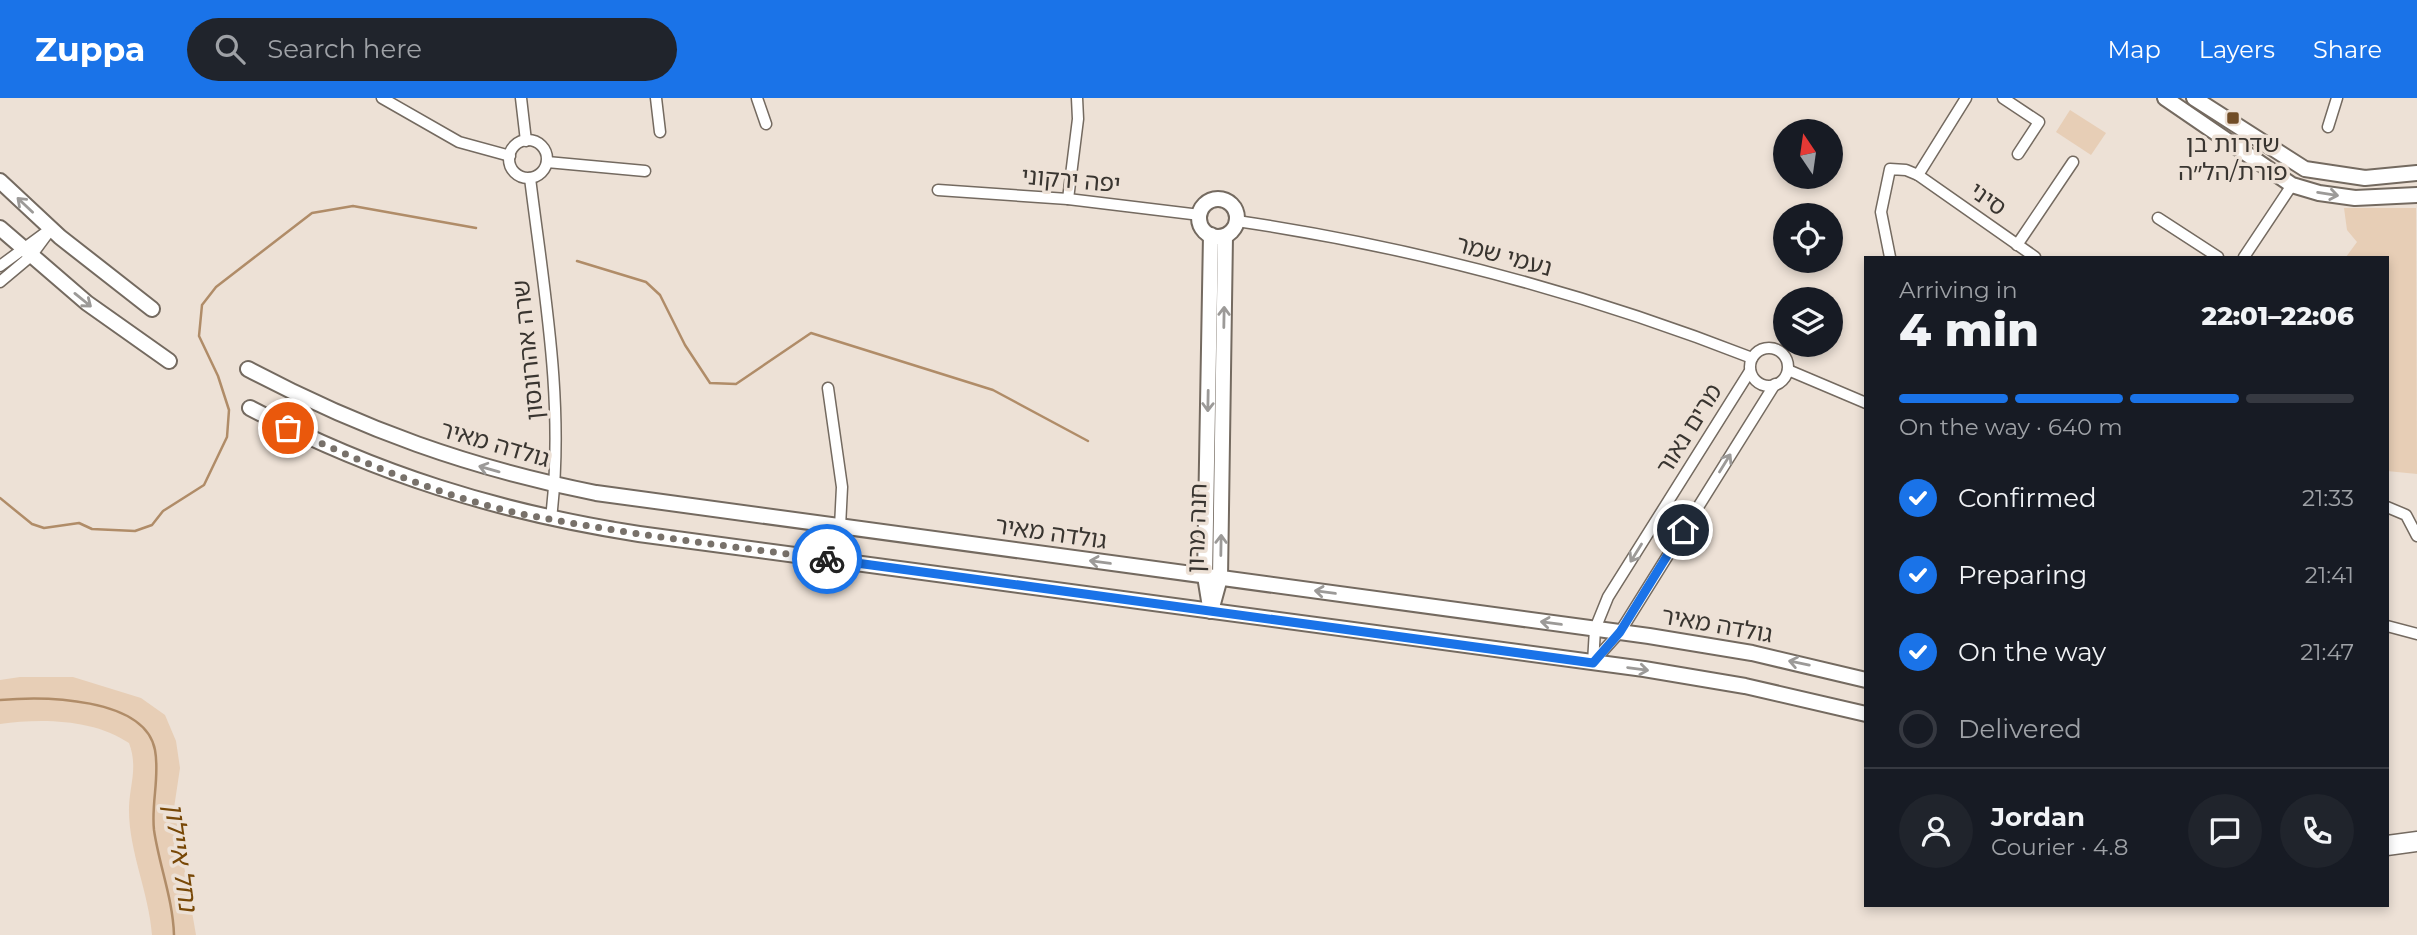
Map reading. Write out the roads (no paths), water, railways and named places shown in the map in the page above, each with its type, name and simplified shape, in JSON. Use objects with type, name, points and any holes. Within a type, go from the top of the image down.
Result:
[{"type":"main road","points":[[2165,98],[2292,185],[2319,193],[2355,198],[2417,195]]},
{"type":"main road","points":[[2194,98],[2305,169],[2365,178],[2417,173]]},
{"type":"main road","points":[[0,181],[51,229],[152,309]]},
{"type":"main road","points":[[1222,199],[1234,207],[1237,221],[1235,228],[1218,235],[1203,229],[1200,215],[1207,203],[1222,199]]},
{"type":"main road","points":[[0,228],[87,303],[169,361]]},
{"type":"main road","name":"חנה מרון","points":[[1211,611],[1218,235]]},
{"type":"main road","name":"גולדה מאיר","points":[[248,369],[302,398],[380,432],[467,463],[555,485],[644,501],[1620,632],[1752,653],[1864,680]]},
{"type":"main road","points":[[250,408],[328,447],[403,476],[525,514],[639,534],[1593,663],[1745,686],[1864,715]]},
{"type":"street","points":[[382,98],[459,142],[510,156]]},
{"type":"street","points":[[521,98],[526,141]]},
{"type":"street","points":[[656,98],[660,132]]},
{"type":"street","points":[[757,98],[766,124]]},
{"type":"street","points":[[1068,199],[1078,119],[1077,98]]},
{"type":"street","points":[[1890,256],[1881,212],[1890,169],[1906,170],[1918,176],[1966,98]]},
{"type":"street","points":[[2004,98],[2039,122],[2018,154]]},
{"type":"street","points":[[2328,127],[2337,98]]},
{"type":"street","points":[[526,141],[538,143],[544,149],[547,162],[539,175],[530,178],[518,175],[513,170],[510,156],[517,144],[526,141]]},
{"type":"street","points":[[547,162],[645,171]]},
{"type":"street","points":[[2017,245],[2073,162]]},
{"type":"street","name":"סיני","points":[[1918,176],[2034,256]]},
{"type":"street","name":"שרה אהרונסון","points":[[530,178],[555,396],[555,485],[551,518]]},
{"type":"street","points":[[2245,256],[2292,185]]},
{"type":"street","name":"יפה ירקוני","points":[[937,190],[1068,199],[1200,215]]},
{"type":"street","points":[[2158,218],[2216,256]]},
{"type":"street","name":"נעמי שמר","points":[[1237,221],[1368,244],[1528,283],[1684,331],[1752,358]]},
{"type":"street","points":[[0,282],[51,229]]},
{"type":"street","points":[[0,266],[27,252]]},
{"type":"street","points":[[1772,348],[1784,355],[1788,370],[1775,384],[1759,383],[1750,371],[1752,358],[1758,351],[1772,348]]},
{"type":"street","points":[[1788,370],[1864,401]]},
{"type":"street","name":"מרים נאור","points":[[1593,663],[1595,629],[1608,597],[1750,371]]},
{"type":"street","name":"מרים נאור","points":[[1593,663],[1620,632],[1775,384]]},
{"type":"street","points":[[828,388],[842,486],[840,527]]},
{"type":"street","points":[[2389,508],[2406,514],[2417,536]]},
{"type":"street","points":[[2389,627],[2417,634]]},
{"type":"street","points":[[2389,841],[2417,837]]},
{"type":"street","points":[[2389,850],[2417,846]]},
{"type":"waterway","points":[[0,498],[32,524],[44,528],[79,523],[92,529],[135,531],[152,525],[163,511],[204,485],[227,437],[229,410],[218,376],[199,336],[202,305],[216,287],[312,213],[353,206],[476,228]]},
{"type":"waterway","points":[[577,261],[646,282],[660,295],[685,345],[710,383],[736,384],[811,333],[993,390],[1088,441]]},
{"type":"waterway","name":"נחל איילון","points":[[0,700],[65,700],[90,704],[133,719],[147,732],[155,750],[156,760],[154,830],[171,908],[174,935]]},
{"type":"place","name":"שדרות בן פורת/הל״ה","points":[[2233,118]]}]
